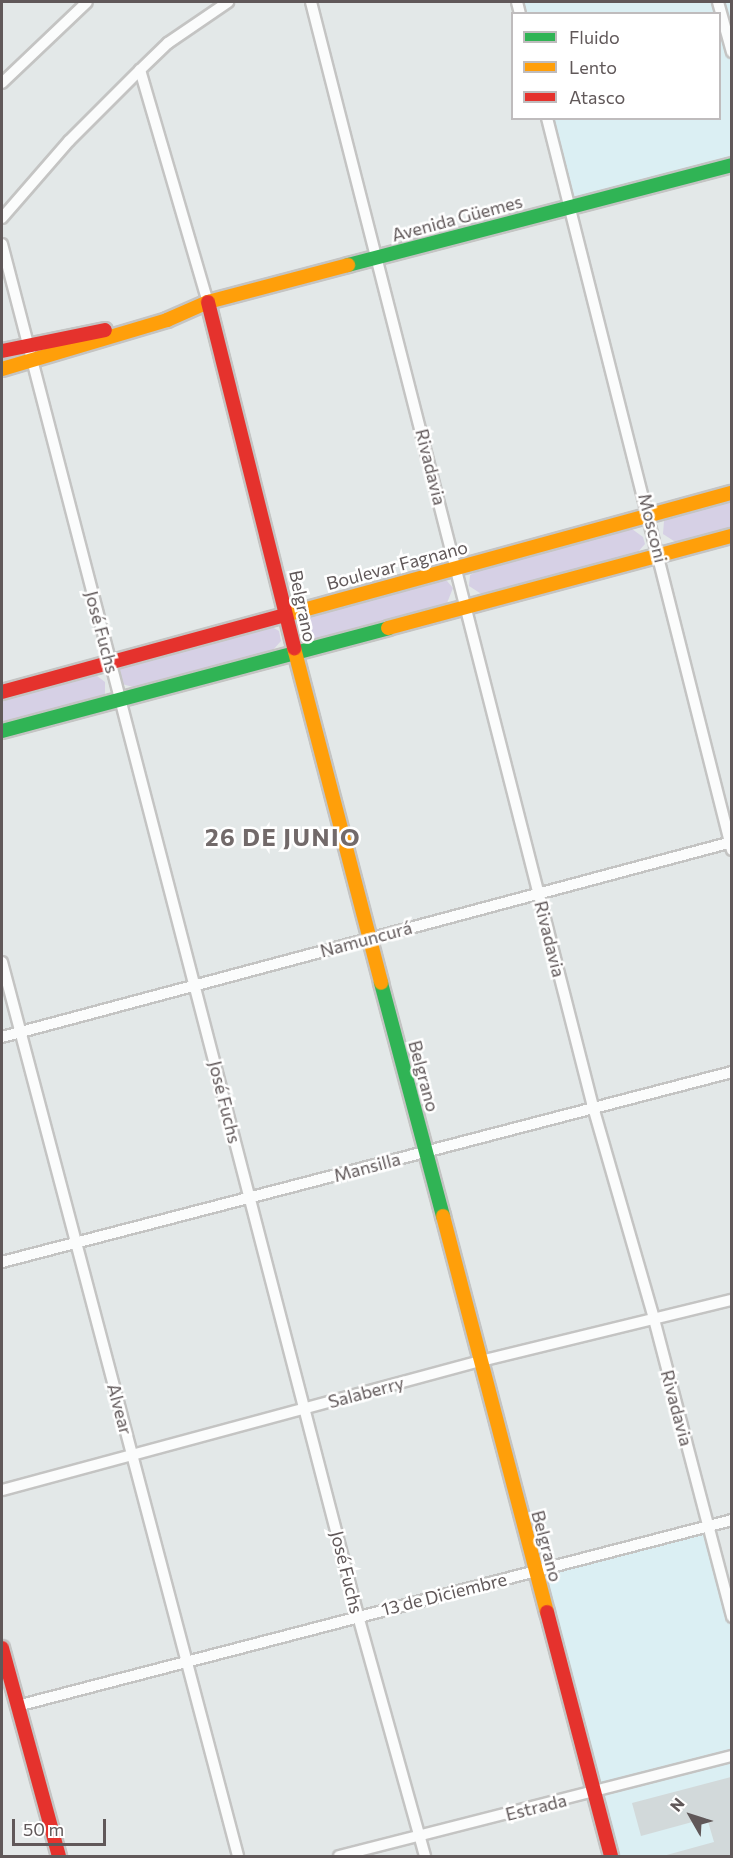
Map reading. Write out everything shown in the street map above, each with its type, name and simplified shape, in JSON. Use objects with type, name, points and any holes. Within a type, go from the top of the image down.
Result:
[{"type":"street","points":[[2,82],[87,2]]},
{"type":"street","points":[[2,218],[69,141],[168,43],[228,2]]},
{"type":"street","name":"Rivadavia","points":[[311,2],[468,609],[593,1107],[654,1319],[732,1617]]},
{"type":"street","points":[[721,13],[732,52]]},
{"type":"street","points":[[140,70],[208,302]]},
{"type":"street","name":"Mosconi","points":[[548,120],[650,515],[731,845]]},
{"type":"street","name":"Avenida Güemes","points":[[2,369],[32,353],[192,309],[208,302],[732,165]]},
{"type":"street","name":"José Fuchs","points":[[2,244],[32,353],[108,662],[195,982],[358,1616],[425,1857]]},
{"type":"street","name":"Belgrano","points":[[208,302],[288,612],[295,654],[611,1857]]},
{"type":"street","name":"Avenida Güemes","points":[[2,351],[32,353]]},
{"type":"street","name":"Boulevar Fagnano","points":[[2,692],[288,612],[457,569],[732,493]]},
{"type":"street","points":[[2,731],[119,698],[468,609],[732,536]]},
{"type":"street","name":"Namuncurá","points":[[2,1037],[195,982],[731,845]]},
{"type":"street","name":"Alvear","points":[[2,962],[238,1857]]},
{"type":"street","name":"Mansilla","points":[[2,1262],[732,1072]]},
{"type":"street","name":"Salaberry","points":[[2,1490],[132,1453],[481,1361],[732,1300]]},
{"type":"street","name":"13 de Diciembre","points":[[17,1706],[185,1660],[732,1520]]},
{"type":"street","points":[[2,1648],[59,1857]]},
{"type":"street","name":"Estrada","points":[[339,1857],[732,1756]]},
{"type":"shaded area","points":[[517,2],[731,2],[731,165],[570,208],[547,120],[721,120],[721,12],[520,12]]},
{"type":"shaded area","points":[[731,502],[731,529],[677,543],[663,534],[664,521],[670,518]]},
{"type":"shaded area","points":[[632,529],[643,537],[645,544],[637,553],[483,595],[469,586],[470,575],[486,567]]},
{"type":"shaded area","points":[[438,580],[447,581],[453,588],[447,603],[310,640],[296,629],[300,618]]},
{"type":"shaded area","points":[[267,624],[279,631],[281,641],[273,650],[133,687],[122,684],[117,670],[122,665]]},
{"type":"shaded area","points":[[92,672],[105,682],[105,695],[2,725],[2,697]]},
{"type":"shaded area","points":[[708,1526],[731,1617],[731,1856],[611,1856],[535,1570]]},
{"type":"shaded area","points":[[731,1777],[731,1856],[663,1856],[714,1842],[707,1818],[641,1836],[632,1803]]},
{"type":"traffic: fast","points":[[348,265],[732,165]]},
{"type":"traffic: fast","points":[[2,731],[388,628]]},
{"type":"traffic: fast","points":[[381,983],[443,1216]]},
{"type":"traffic: slow","points":[[2,369],[167,320],[208,302],[348,265]]},
{"type":"traffic: slow","points":[[285,615],[732,493]]},
{"type":"traffic: slow","points":[[388,628],[732,536]]},
{"type":"traffic: slow","points":[[294,648],[381,983]]},
{"type":"traffic: slow","points":[[443,1216],[547,1612]]},
{"type":"traffic: jam","points":[[208,302],[294,648]]},
{"type":"traffic: jam","points":[[2,351],[105,330]]},
{"type":"traffic: jam","points":[[2,692],[285,615]]},
{"type":"traffic: jam","points":[[547,1612],[611,1856]]},
{"type":"traffic: jam","points":[[2,1648],[59,1856]]},
{"type":"district","name":"26 DE JUNIO","points":[[283,837]]}]
